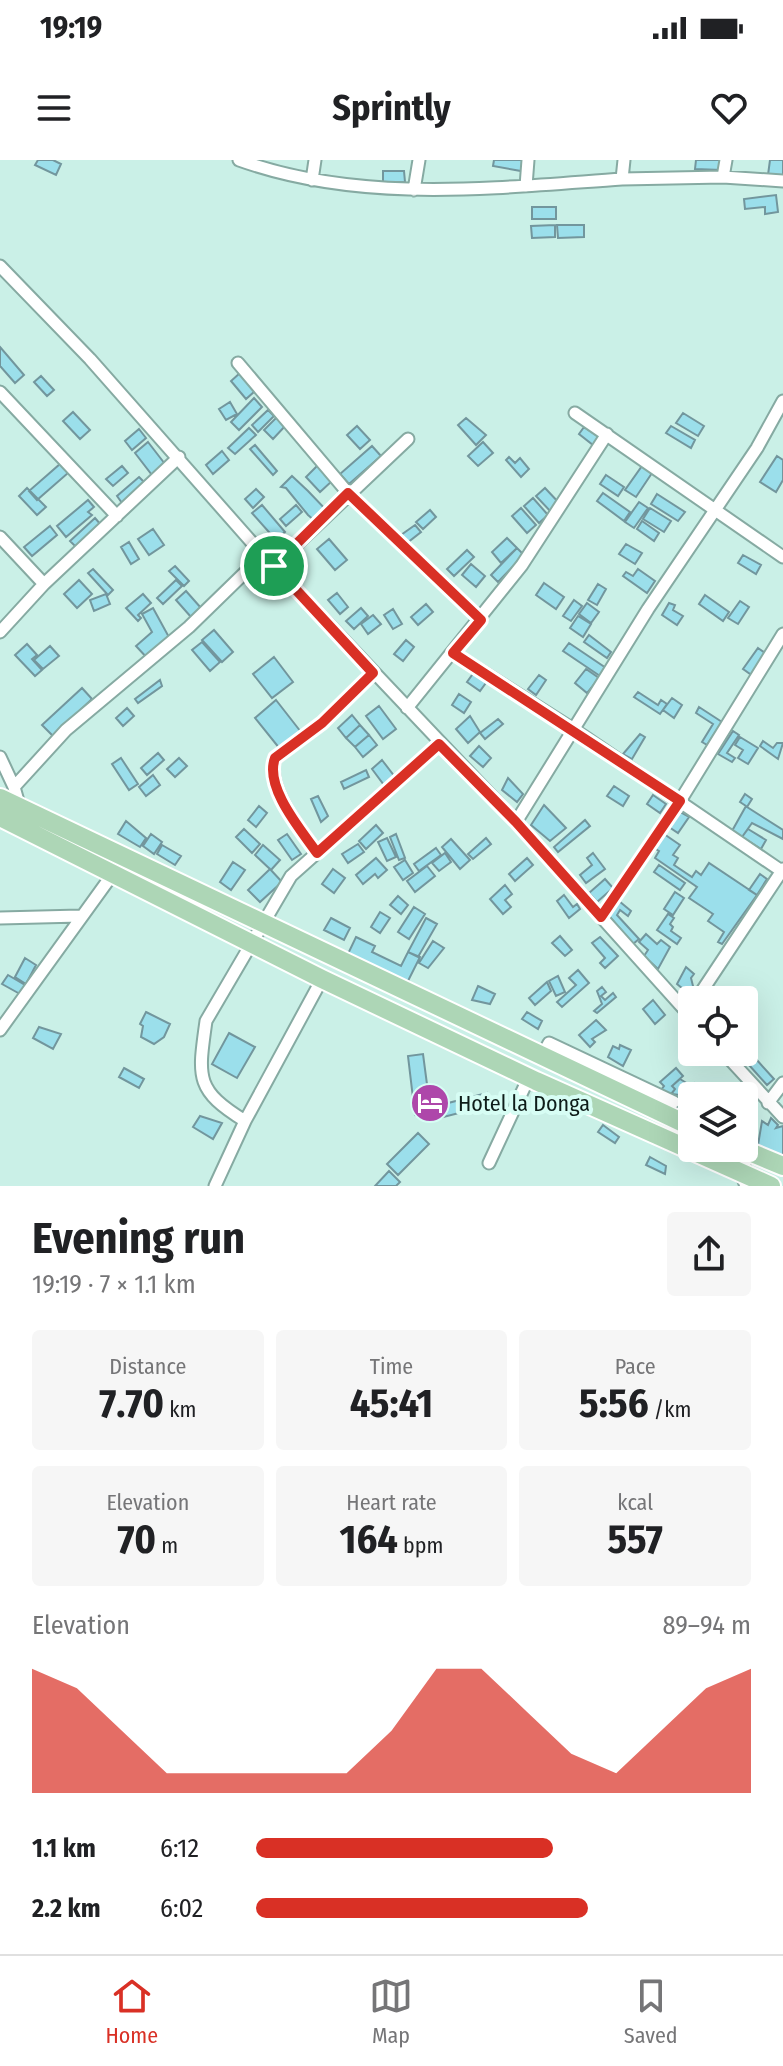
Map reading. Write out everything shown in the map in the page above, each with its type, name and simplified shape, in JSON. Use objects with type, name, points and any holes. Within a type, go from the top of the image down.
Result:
[{"type":"main road","points":[[7,793],[7,818]]},
{"type":"main road","points":[[7,818],[70,831],[541,1058],[649,1099],[678,1118]]},
{"type":"main road","points":[[7,818],[60,850],[322,979],[457,1040],[529,1077],[678,1139]]},
{"type":"main road","points":[[60,850],[70,831]]},
{"type":"main road","points":[[457,1040],[467,1022]]},
{"type":"main road","points":[[758,1155],[783,1166]]},
{"type":"main road","points":[[724,1162],[744,1179],[771,1186]]},
{"type":"street","points":[[239,160],[312,180],[414,190],[622,179],[723,177],[783,181]]},
{"type":"street","points":[[312,180],[315,160]]},
{"type":"street","points":[[414,190],[419,160]]},
{"type":"street","points":[[526,186],[528,160]]},
{"type":"street","points":[[622,179],[624,160]]},
{"type":"street","points":[[723,177],[726,160]]},
{"type":"street","points":[[0,266],[179,457],[263,555],[516,822],[678,999]]},
{"type":"street","points":[[238,363],[348,493],[481,620]]},
{"type":"street","points":[[0,392],[117,516]]},
{"type":"street","points":[[516,822],[576,731],[713,507],[757,448],[783,401]]},
{"type":"street","points":[[575,413],[783,557]]},
{"type":"street","points":[[407,708],[481,620],[522,565],[607,434]]},
{"type":"street","points":[[274,566],[408,439]]},
{"type":"street","points":[[0,632],[44,584],[179,457]]},
{"type":"street","points":[[0,537],[44,584]]},
{"type":"street","points":[[7,793],[66,730],[189,627],[263,555]]},
{"type":"street","points":[[601,917],[680,801],[783,634]]},
{"type":"street","points":[[453,653],[576,731],[783,871],[705,986]]},
{"type":"street","points":[[317,853],[284,800],[272,766],[275,758],[322,723],[373,673]]},
{"type":"street","points":[[245,1121],[214,1102],[204,1088],[202,1049],[206,1021],[291,876],[439,744]]},
{"type":"street","points":[[0,757],[7,793]]},
{"type":"street","points":[[0,1030],[112,875]]},
{"type":"street","points":[[0,918],[80,916]]},
{"type":"street","points":[[215,1186],[245,1121],[322,979]]},
{"type":"street","points":[[736,1066],[783,1117]]},
{"type":"street","points":[[489,1163],[529,1077]]},
{"type":"street","points":[[758,1106],[783,1083]]},
{"type":"street","points":[[649,1099],[674,1102]]},
{"type":"building","points":[[38,160],[53,160],[61,164],[56,175],[35,165]]},
{"type":"building","points":[[494,160],[523,160],[521,171],[493,166]]},
{"type":"building","points":[[696,160],[722,160],[721,170],[695,169]]},
{"type":"building","points":[[770,160],[783,160],[783,177],[768,175]]},
{"type":"building","points":[[383,171],[404,171],[405,182],[383,183]]},
{"type":"building","points":[[776,195],[778,212],[765,214],[765,207],[745,209],[744,199]]},
{"type":"building","points":[[532,207],[556,207],[556,219],[532,219]]},
{"type":"building","points":[[555,225],[555,237],[532,238],[531,226]]},
{"type":"building","points":[[557,225],[584,225],[584,237],[558,238]]},
{"type":"building","points":[[0,347],[24,375],[15,383],[0,366]]},
{"type":"building","points":[[240,373],[255,391],[246,399],[231,381]]},
{"type":"building","points":[[41,376],[54,390],[47,396],[34,382]]},
{"type":"building","points":[[254,398],[262,407],[239,430],[231,422]]},
{"type":"building","points":[[230,402],[237,414],[226,420],[219,409]]},
{"type":"building","points":[[268,410],[274,416],[258,432],[252,425]]},
{"type":"building","points":[[73,412],[90,430],[80,439],[63,421]]},
{"type":"building","points":[[683,413],[704,426],[698,436],[676,423]]},
{"type":"building","points":[[277,417],[286,425],[273,439],[264,430]]},
{"type":"building","points":[[466,418],[486,435],[476,445],[458,425]]},
{"type":"building","points":[[357,426],[370,440],[360,449],[347,435]]},
{"type":"building","points":[[671,426],[695,440],[691,448],[666,433]]},
{"type":"building","points":[[584,427],[599,437],[593,445],[579,434]]},
{"type":"building","points":[[249,428],[256,435],[235,454],[228,448]]},
{"type":"building","points":[[139,429],[146,438],[132,450],[125,441]]},
{"type":"building","points":[[148,442],[165,464],[152,475],[135,453]]},
{"type":"building","points":[[483,442],[493,453],[478,466],[468,456]]},
{"type":"building","points":[[255,445],[277,471],[273,475],[250,449]]},
{"type":"building","points":[[372,446],[381,456],[349,484],[340,474]]},
{"type":"building","points":[[222,451],[229,460],[213,474],[206,465]]},
{"type":"building","points":[[777,456],[783,460],[783,480],[776,492],[760,482]]},
{"type":"building","points":[[509,457],[515,463],[520,458],[529,469],[521,477],[506,460]]},
{"type":"building","points":[[60,464],[68,473],[37,500],[29,491]]},
{"type":"building","points":[[318,465],[332,481],[320,492],[306,477]]},
{"type":"building","points":[[122,466],[128,473],[113,486],[106,479]]},
{"type":"building","points":[[642,466],[652,473],[636,497],[625,490]]},
{"type":"building","points":[[606,475],[624,487],[618,496],[600,484]]},
{"type":"building","points":[[292,476],[329,513],[315,521],[308,515],[286,488],[281,487]]},
{"type":"building","points":[[139,477],[145,483],[122,503],[117,496]]},
{"type":"building","points":[[27,488],[46,507],[37,515],[19,496]]},
{"type":"building","points":[[545,488],[561,505],[552,513],[536,496]]},
{"type":"building","points":[[256,489],[264,497],[253,508],[245,499]]},
{"type":"building","points":[[603,493],[630,512],[624,521],[597,501]]},
{"type":"building","points":[[657,494],[685,512],[678,521],[651,504]]},
{"type":"building","points":[[533,498],[548,515],[539,523],[524,506]]},
{"type":"building","points":[[88,500],[94,507],[88,512],[92,515],[66,537],[57,526]]},
{"type":"building","points":[[639,502],[648,508],[634,528],[625,522]]},
{"type":"building","points":[[262,505],[285,532],[276,540],[252,513]]},
{"type":"building","points":[[296,505],[302,512],[286,526],[280,519]]},
{"type":"building","points":[[521,508],[536,525],[527,533],[512,516]]},
{"type":"building","points":[[650,508],[671,521],[664,532],[643,519]]},
{"type":"building","points":[[430,510],[436,517],[423,529],[416,522]]},
{"type":"building","points":[[95,518],[101,525],[76,547],[70,541]]},
{"type":"building","points":[[642,521],[659,533],[654,541],[637,529]]},
{"type":"building","points":[[415,525],[421,532],[407,543],[401,535]]},
{"type":"building","points":[[50,526],[57,535],[32,556],[24,547]]},
{"type":"building","points":[[153,529],[164,545],[149,555],[138,539]]},
{"type":"building","points":[[507,538],[517,548],[501,563],[492,552]]},
{"type":"building","points":[[329,539],[347,560],[335,570],[317,549]]},
{"type":"building","points":[[129,542],[139,559],[131,564],[121,547]]},
{"type":"building","points":[[626,544],[642,553],[635,564],[619,554]]},
{"type":"building","points":[[517,548],[524,555],[498,582],[491,575]]},
{"type":"building","points":[[467,550],[474,557],[454,576],[447,569]]},
{"type":"building","points":[[743,555],[761,565],[756,574],[738,563]]},
{"type":"building","points":[[471,564],[485,576],[476,587],[462,575]]},
{"type":"building","points":[[175,566],[189,581],[184,586],[169,571]]},
{"type":"building","points":[[93,569],[113,590],[108,595],[88,573]]},
{"type":"building","points":[[638,569],[655,581],[647,593],[623,576],[626,572],[633,576]]},
{"type":"building","points":[[79,580],[92,594],[77,608],[64,594]]},
{"type":"building","points":[[176,580],[182,586],[163,604],[157,598]]},
{"type":"building","points":[[544,583],[564,597],[556,609],[536,595]]},
{"type":"building","points":[[598,584],[606,589],[597,605],[588,600]]},
{"type":"building","points":[[186,591],[201,608],[191,617],[176,600]]},
{"type":"building","points":[[337,593],[348,607],[340,614],[328,600]]},
{"type":"building","points":[[106,594],[110,604],[94,611],[90,600]]},
{"type":"building","points":[[143,594],[151,603],[138,615],[141,618],[138,621],[126,608]]},
{"type":"building","points":[[705,595],[729,612],[723,621],[699,604]]},
{"type":"building","points":[[574,600],[582,606],[571,621],[563,616]]},
{"type":"building","points":[[740,601],[749,607],[738,624],[728,618]]},
{"type":"building","points":[[587,603],[599,612],[591,623],[579,614]]},
{"type":"building","points":[[669,603],[675,605],[673,610],[683,616],[677,625],[662,615]]},
{"type":"building","points":[[426,604],[433,612],[418,625],[411,617]]},
{"type":"building","points":[[153,608],[170,639],[149,660],[136,646],[152,632],[142,614]]},
{"type":"building","points":[[361,608],[368,616],[354,629],[346,621]]},
{"type":"building","points":[[393,609],[402,624],[393,629],[384,615]]},
{"type":"building","points":[[373,615],[381,624],[368,634],[361,624]]},
{"type":"building","points":[[578,616],[591,624],[583,637],[570,628]]},
{"type":"building","points":[[214,630],[233,652],[222,662],[202,640]]},
{"type":"building","points":[[589,635],[611,652],[607,658],[584,642]]},
{"type":"building","points":[[406,640],[414,647],[403,661],[394,654]]},
{"type":"building","points":[[202,642],[220,662],[210,671],[192,650]]},
{"type":"building","points":[[569,643],[606,668],[600,676],[563,651]]},
{"type":"building","points":[[27,644],[37,655],[32,659],[42,670],[35,676],[15,655]]},
{"type":"building","points":[[50,646],[59,656],[43,669],[34,660]]},
{"type":"building","points":[[758,648],[768,655],[753,676],[743,669]]},
{"type":"building","points":[[274,657],[293,682],[272,698],[253,674]]},
{"type":"building","points":[[586,669],[599,678],[587,693],[575,683]]},
{"type":"building","points":[[475,671],[488,680],[480,691],[467,682]]},
{"type":"building","points":[[539,675],[546,680],[536,695],[528,689]]},
{"type":"building","points":[[160,680],[162,686],[138,703],[135,699]]},
{"type":"building","points":[[82,688],[92,699],[53,736],[42,725]]},
{"type":"building","points":[[638,692],[658,705],[661,700],[667,704],[660,714],[634,697]]},
{"type":"building","points":[[459,694],[471,702],[464,713],[452,705]]},
{"type":"building","points":[[672,698],[682,705],[674,718],[663,710]]},
{"type":"building","points":[[276,700],[301,732],[280,749],[255,718]]},
{"type":"building","points":[[379,706],[396,729],[383,739],[366,716]]},
{"type":"building","points":[[699,707],[722,722],[707,745],[702,742],[713,724],[696,713]]},
{"type":"building","points":[[127,708],[134,716],[123,726],[116,718]]},
{"type":"building","points":[[352,715],[360,725],[346,738],[338,728]]},
{"type":"building","points":[[470,716],[480,732],[468,743],[456,729]]},
{"type":"building","points":[[498,719],[503,724],[485,739],[480,733]]},
{"type":"building","points":[[360,725],[369,735],[355,747],[346,738]]},
{"type":"building","points":[[733,731],[739,735],[727,753],[735,758],[732,762],[718,754]]},
{"type":"building","points":[[640,734],[645,737],[632,759],[623,754]]},
{"type":"building","points":[[369,735],[377,745],[363,757],[355,747]]},
{"type":"building","points":[[740,737],[758,748],[748,764],[738,758],[743,750],[735,745]]},
{"type":"building","points":[[763,741],[773,748],[777,743],[783,743],[778,759],[760,746]]},
{"type":"building","points":[[479,746],[491,758],[483,767],[470,756]]},
{"type":"building","points":[[158,753],[164,760],[147,775],[141,768]]},
{"type":"building","points":[[121,758],[138,784],[129,790],[112,764]]},
{"type":"building","points":[[179,758],[187,766],[175,777],[167,769]]},
{"type":"building","points":[[382,760],[395,777],[384,785],[372,769]]},
{"type":"building","points":[[366,770],[369,777],[344,789],[341,782]]},
{"type":"building","points":[[153,775],[160,785],[146,796],[139,787]]},
{"type":"building","points":[[508,778],[523,794],[517,802],[502,790]]},
{"type":"building","points":[[614,786],[629,796],[623,806],[607,796]]},
{"type":"building","points":[[745,794],[752,799],[747,807],[783,830],[783,839],[752,823],[742,837],[732,831],[746,806],[740,802]]},
{"type":"building","points":[[653,795],[666,804],[660,813],[647,804]]},
{"type":"building","points":[[318,796],[328,816],[321,822],[311,799]]},
{"type":"building","points":[[544,805],[566,828],[550,841],[531,825]]},
{"type":"building","points":[[259,806],[267,813],[256,827],[248,820]]},
{"type":"building","points":[[680,812],[689,817],[678,833],[669,827]]},
{"type":"building","points":[[585,820],[590,826],[558,852],[554,847]]},
{"type":"building","points":[[126,821],[146,838],[140,847],[118,834]]},
{"type":"building","points":[[376,825],[383,833],[366,849],[359,841]]},
{"type":"building","points":[[244,829],[260,844],[252,853],[236,837]]},
{"type":"building","points":[[748,829],[766,840],[761,849],[742,837]]},
{"type":"building","points":[[151,834],[162,842],[154,854],[143,846]]},
{"type":"building","points":[[287,834],[301,854],[292,860],[278,840]]},
{"type":"building","points":[[396,834],[405,858],[399,860],[390,837]]},
{"type":"building","points":[[664,834],[680,845],[673,855],[678,858],[674,865],[692,877],[696,871],[701,875],[709,863],[757,895],[722,944],[718,942],[724,932],[708,921],[713,914],[689,898],[697,887],[655,858],[659,851],[654,848]]},
{"type":"building","points":[[387,838],[396,857],[387,861],[378,842]]},
{"type":"building","points":[[486,838],[491,844],[473,859],[468,854]]},
{"type":"building","points":[[451,839],[470,860],[460,869],[442,847]]},
{"type":"building","points":[[358,844],[364,852],[348,863],[342,854]]},
{"type":"building","points":[[162,845],[181,856],[175,865],[157,854]]},
{"type":"building","points":[[263,845],[280,860],[271,870],[255,855]]},
{"type":"building","points":[[436,848],[441,855],[419,871],[414,864]]},
{"type":"building","points":[[445,853],[451,862],[439,871],[432,863]]},
{"type":"building","points":[[593,853],[605,869],[586,883],[580,875],[592,865],[587,858]]},
{"type":"building","points":[[376,858],[387,870],[378,878],[375,874],[363,884],[356,875]]},
{"type":"building","points":[[527,858],[533,865],[515,881],[509,874]]},
{"type":"building","points":[[405,860],[413,873],[403,880],[394,867]]},
{"type":"building","points":[[233,862],[245,870],[231,890],[220,882]]},
{"type":"building","points":[[659,865],[685,883],[680,890],[654,872]]},
{"type":"building","points":[[427,866],[435,876],[415,892],[407,881]]},
{"type":"building","points":[[270,869],[282,882],[260,902],[248,890]]},
{"type":"building","points":[[333,869],[345,878],[334,893],[322,884]]},
{"type":"building","points":[[760,874],[767,879],[757,895],[749,890]]},
{"type":"building","points":[[605,879],[613,888],[597,902],[589,893]]},
{"type":"building","points":[[505,885],[512,894],[505,900],[511,907],[503,914],[490,899]]},
{"type":"building","points":[[675,892],[684,898],[673,915],[664,909]]},
{"type":"building","points":[[564,895],[573,907],[577,904],[580,909],[569,918],[557,901]]},
{"type":"building","points":[[398,896],[408,905],[401,914],[390,905]]},
{"type":"building","points":[[619,901],[631,911],[628,916],[620,910],[617,915],[639,939],[633,944],[609,916]]},
{"type":"building","points":[[414,907],[425,914],[409,939],[398,932]]},
{"type":"building","points":[[380,912],[390,918],[380,933],[371,927]]},
{"type":"building","points":[[668,914],[674,918],[670,924],[673,927],[671,931],[681,938],[677,944],[657,930]]},
{"type":"building","points":[[331,918],[350,928],[344,940],[324,930]]},
{"type":"building","points":[[426,918],[437,924],[418,957],[408,952]]},
{"type":"building","points":[[646,934],[657,944],[661,940],[670,947],[658,969],[644,956],[648,950],[639,942]]},
{"type":"building","points":[[560,936],[572,950],[565,956],[552,943]]},
{"type":"building","points":[[356,937],[375,946],[372,952],[401,966],[408,952],[420,957],[405,987],[346,958]]},
{"type":"building","points":[[600,937],[618,956],[605,968],[600,963],[605,958],[592,943]]},
{"type":"building","points":[[433,941],[444,948],[428,968],[419,963]]},
{"type":"building","points":[[25,958],[36,965],[26,984],[15,977]]},
{"type":"building","points":[[686,967],[694,974],[691,978],[693,986],[677,984]]},
{"type":"building","points":[[578,970],[589,983],[562,1007],[557,1002],[576,985],[569,978]]},
{"type":"building","points":[[8,975],[25,985],[20,994],[2,984]]},
{"type":"building","points":[[558,976],[565,992],[556,996],[549,981]]},
{"type":"building","points":[[547,982],[551,991],[535,1005],[529,998]]},
{"type":"building","points":[[478,986],[495,994],[490,1004],[472,1000]]},
{"type":"building","points":[[602,987],[606,992],[601,996],[605,1000],[613,993],[616,997],[597,1013],[594,1011],[602,1004],[597,991]]},
{"type":"building","points":[[653,1000],[665,1015],[655,1024],[643,1009]]},
{"type":"building","points":[[146,1012],[170,1024],[164,1037],[154,1044],[141,1037],[143,1026],[140,1024]]},
{"type":"building","points":[[527,1012],[542,1021],[538,1029],[522,1019]]},
{"type":"building","points":[[596,1020],[606,1030],[592,1039],[595,1042],[590,1047],[579,1035]]},
{"type":"building","points":[[39,1027],[61,1034],[53,1049],[33,1038]]},
{"type":"building","points":[[229,1033],[255,1047],[237,1078],[212,1064]]},
{"type":"building","points":[[620,1045],[631,1050],[623,1066],[608,1057],[613,1046],[619,1049]]},
{"type":"building","points":[[423,1054],[428,1092],[436,1088],[442,1091],[448,1103],[487,1093],[490,1105],[428,1121],[415,1115],[408,1056]]},
{"type":"building","points":[[758,1061],[774,1079],[767,1085],[750,1066],[758,1066]]},
{"type":"building","points":[[124,1068],[144,1079],[139,1088],[119,1077]]},
{"type":"building","points":[[676,1068],[683,1076],[672,1086],[675,1089],[670,1096],[661,1090],[664,1086],[660,1082]]},
{"type":"building","points":[[680,1079],[685,1082],[678,1082],[678,1095],[671,1094],[675,1089],[672,1086]]},
{"type":"building","points":[[200,1116],[222,1123],[213,1139],[193,1127]]},
{"type":"building","points":[[771,1118],[778,1125],[776,1128],[783,1126],[783,1159],[758,1145],[762,1121],[768,1125]]},
{"type":"building","points":[[603,1125],[619,1137],[615,1143],[598,1132]]},
{"type":"building","points":[[418,1133],[429,1144],[398,1175],[387,1164]]},
{"type":"building","points":[[650,1157],[666,1166],[665,1174],[646,1165]]},
{"type":"building","points":[[389,1171],[400,1182],[396,1186],[375,1186]]},
{"type":"place","name":"Hotel la Donga","points":[[430,1103]]},
{"type":"route","points":[[348,493],[481,620],[453,653],[680,801],[601,917],[516,822],[439,744],[317,853],[279,791],[272,766],[275,758],[322,723],[373,673],[317,608],[274,566],[348,493]]}]
